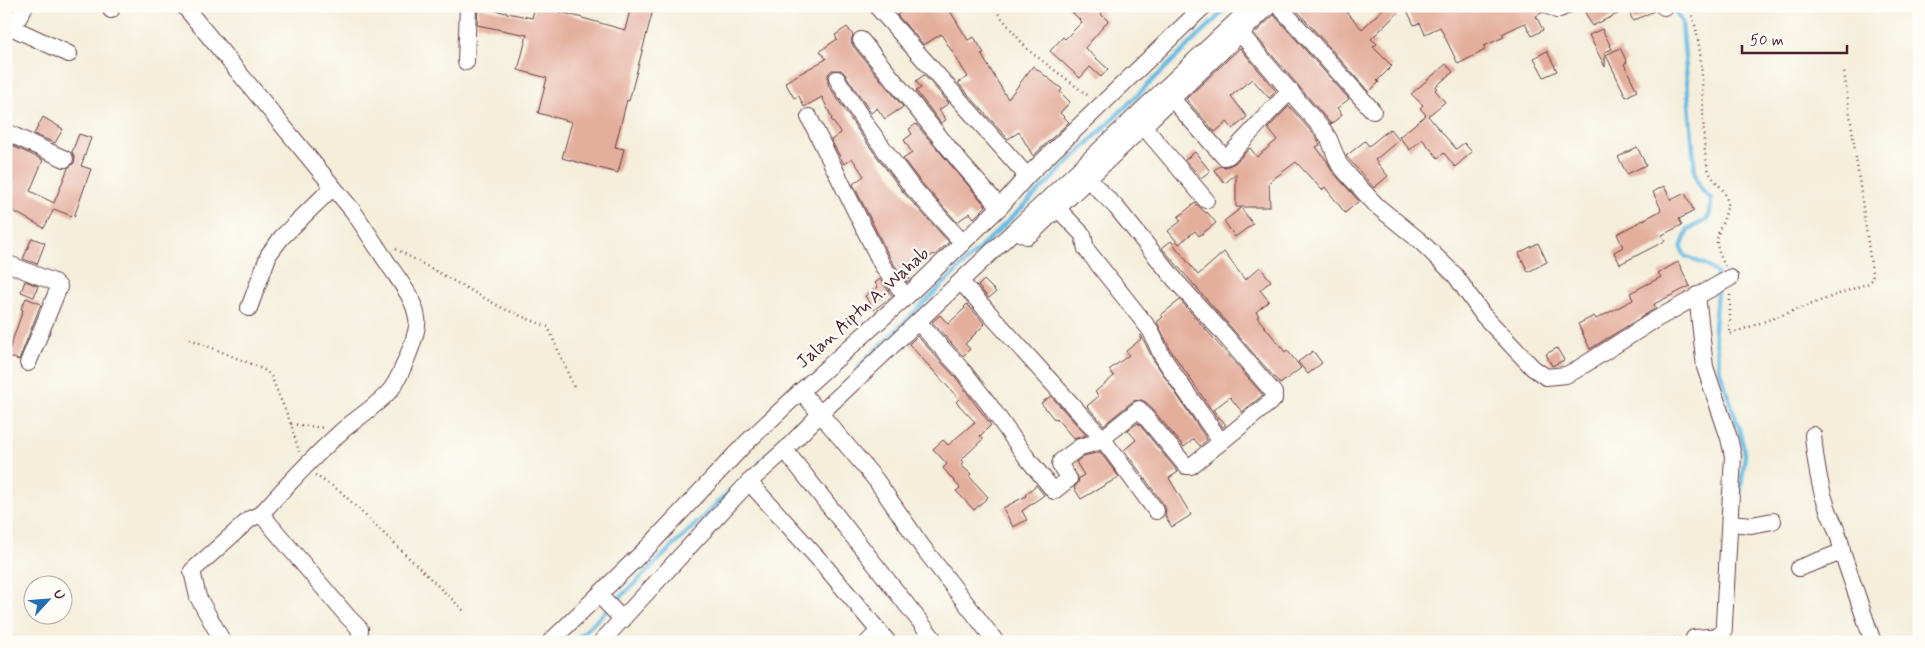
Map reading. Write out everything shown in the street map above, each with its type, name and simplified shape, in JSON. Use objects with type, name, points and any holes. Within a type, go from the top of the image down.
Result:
[{"type":"street","points":[[25,6],[10,33],[69,54]]},
{"type":"street","points":[[184,6],[370,236],[408,294],[418,321],[410,350],[391,390],[343,430],[261,514],[250,519],[192,571],[198,597],[224,642]]},
{"type":"street","points":[[466,62],[468,6]]},
{"type":"street","name":"Jalan Aiptu A. Wahab","points":[[550,642],[600,596],[744,446],[963,243],[1000,207],[1027,176],[1204,6]]},
{"type":"street","points":[[601,642],[621,618],[749,482],[785,450],[819,411],[961,282],[1252,6]]},
{"type":"street","points":[[1015,231],[1023,235],[1030,234],[1269,6]]},
{"type":"street","points":[[1279,6],[1373,111]]},
{"type":"street","points":[[1549,6],[1557,10],[1566,6]]},
{"type":"street","points":[[879,9],[1027,176]]},
{"type":"street","points":[[1240,33],[1291,91],[1327,136],[1338,164],[1350,178],[1377,206],[1442,261],[1455,275],[1483,315],[1533,368],[1543,375],[1555,376],[1571,372],[1722,281]]},
{"type":"street","points":[[861,40],[961,163],[1000,207]]},
{"type":"street","points":[[837,79],[867,126],[911,186],[963,243]]},
{"type":"street","points":[[1172,99],[1224,157],[1228,156],[1247,138],[1271,109],[1291,91]]},
{"type":"street","points":[[809,117],[882,265],[906,297]]},
{"type":"street","points":[[1144,127],[1206,200]]},
{"type":"street","points":[[6,132],[65,159]]},
{"type":"street","points":[[918,322],[964,372],[1027,458],[1054,491],[1069,479],[1060,465],[1061,461],[1080,447],[1095,444],[1139,409],[1184,466],[1191,466],[1274,399],[1274,393],[1176,281],[1116,207],[1087,178]]},
{"type":"street","points":[[249,308],[269,254],[282,237],[332,188]]},
{"type":"street","points":[[1057,208],[1083,234],[1086,249],[1151,332],[1161,354],[1221,442]]},
{"type":"street","points":[[6,263],[54,282],[59,287],[28,363]]},
{"type":"street","points":[[961,282],[1102,438],[1156,511]]},
{"type":"street","points":[[1694,640],[1722,639],[1732,523],[1733,456],[1729,438],[1705,367],[1697,295]]},
{"type":"street","points":[[802,392],[876,480],[988,639]]},
{"type":"street","points":[[1813,435],[1821,489],[1840,540],[1842,552],[1873,642]]},
{"type":"street","points":[[785,450],[936,642]]},
{"type":"street","points":[[749,482],[823,564],[879,638]]},
{"type":"street","points":[[261,514],[360,629],[359,642]]},
{"type":"street","points":[[1732,523],[1751,525],[1773,521]]},
{"type":"street","points":[[1799,568],[1842,552]]},
{"type":"street","points":[[600,596],[621,618]]},
{"type":"path","points":[[992,6],[1028,50],[1101,106]]},
{"type":"path","points":[[1689,6],[1700,44],[1703,119],[1708,168],[1711,176],[1724,191],[1727,198],[1728,211],[1718,244],[1730,334],[1868,283],[1873,279],[1844,72]]},
{"type":"path","points":[[394,247],[504,309],[548,327],[575,390]]},
{"type":"path","points":[[190,339],[266,371],[274,381],[291,424],[304,468],[340,491],[464,611]]},
{"type":"path","points":[[291,424],[343,430]]},
{"type":"path","points":[[1619,639],[1694,640]]},
{"type":"building","points":[[535,6],[625,30],[631,6],[654,6],[615,147],[624,149],[618,173],[562,158],[572,122],[538,113],[547,78],[518,70],[527,35],[477,25],[478,7],[532,18]]},
{"type":"building","points":[[911,6],[947,6],[968,40],[974,37],[984,53],[981,54],[1008,99],[1033,66],[1062,89],[1060,92],[1070,102],[1060,113],[1069,122],[1033,156],[1019,132],[1008,139],[958,83],[968,77],[941,34],[924,45],[897,15]]},
{"type":"building","points":[[1066,6],[1108,6],[1101,14],[1108,21],[1085,48],[1108,69],[1101,77],[1090,67],[1080,78],[1050,51],[1063,37],[1065,39],[1082,22]]},
{"type":"building","points":[[1293,6],[1341,6],[1362,29],[1386,6],[1405,6],[1371,39],[1377,44],[1373,47],[1392,66],[1369,92]]},
{"type":"building","points":[[1405,6],[1539,6],[1542,13],[1536,16],[1543,30],[1532,36],[1525,23],[1502,34],[1504,37],[1484,46],[1485,50],[1458,64],[1440,27],[1425,34],[1420,23],[1414,25]]},
{"type":"building","points":[[1582,6],[1653,6],[1654,11],[1633,21],[1628,9],[1592,26]]},
{"type":"building","points":[[1274,15],[1349,99],[1337,108],[1342,115],[1331,124],[1254,34]]},
{"type":"building","points":[[847,27],[853,35],[851,41],[853,46],[903,107],[885,119],[877,108],[871,113],[841,70],[832,70],[828,74],[828,84],[859,132],[903,192],[949,242],[935,255],[906,274],[910,279],[907,282],[891,260],[853,184],[864,176],[852,158],[844,164],[831,140],[841,133],[831,119],[822,97],[804,107],[799,96],[794,98],[785,82],[826,59],[820,51],[837,39],[835,35]]},
{"type":"building","points":[[1602,29],[1612,49],[1605,52],[1605,67],[1589,35]]},
{"type":"building","points":[[1240,48],[1276,91],[1269,98],[1252,79],[1231,96],[1247,117],[1233,129],[1227,122],[1215,132],[1186,99]]},
{"type":"building","points":[[1620,48],[1627,62],[1624,64],[1637,91],[1626,97],[1606,55]]},
{"type":"building","points":[[1547,51],[1557,71],[1544,77],[1534,58]]},
{"type":"building","points":[[1446,64],[1453,72],[1436,86],[1435,90],[1445,102],[1428,116],[1456,149],[1464,143],[1472,152],[1455,167],[1444,153],[1438,158],[1422,139],[1410,150],[1399,137],[1426,115],[1420,108],[1423,105],[1411,94]]},
{"type":"building","points":[[924,75],[949,103],[939,110],[946,120],[941,123],[916,91],[921,88],[916,81]]},
{"type":"building","points":[[1289,106],[1316,137],[1320,145],[1316,147],[1327,161],[1331,170],[1359,201],[1345,213],[1325,187],[1322,190],[1296,162],[1269,182],[1270,207],[1236,207],[1236,174],[1225,183],[1214,170],[1220,166],[1226,167],[1235,163],[1250,148],[1257,157],[1277,140],[1268,128]]},
{"type":"building","points":[[43,117],[63,129],[55,143],[34,134]]},
{"type":"building","points":[[916,124],[986,206],[974,218],[970,213],[957,222],[919,180],[903,159],[912,153],[904,140],[912,134],[909,129]]},
{"type":"building","points":[[1390,129],[1399,140],[1375,160],[1388,176],[1374,188],[1346,156],[1365,141],[1369,146]]},
{"type":"building","points":[[79,134],[91,138],[81,166],[91,169],[74,217],[54,209],[44,228],[6,207],[6,190],[13,178],[6,175],[6,143],[43,160],[30,191],[54,203],[68,168],[74,163],[75,158],[72,152]]},
{"type":"building","points":[[1637,147],[1646,165],[1627,174],[1618,157]]},
{"type":"building","points":[[1195,152],[1210,171],[1201,178],[1185,160]]},
{"type":"building","points":[[1664,186],[1671,200],[1685,193],[1694,211],[1679,219],[1682,225],[1662,235],[1665,241],[1620,264],[1614,252],[1623,247],[1617,234],[1660,211],[1661,209],[1653,192]]},
{"type":"building","points":[[1195,203],[1207,212],[1216,223],[1199,236],[1195,231],[1179,244],[1168,231],[1181,221],[1178,217]]},
{"type":"building","points":[[1241,208],[1253,224],[1235,237],[1224,221]]},
{"type":"building","points":[[32,238],[45,243],[37,264],[23,259]]},
{"type":"building","points":[[1171,241],[1198,275],[1224,252],[1245,280],[1260,267],[1271,281],[1260,290],[1269,301],[1256,312],[1259,316],[1257,317],[1285,352],[1287,350],[1301,368],[1280,384],[1162,248]]},
{"type":"building","points":[[1538,243],[1547,262],[1528,272],[1519,253]]},
{"type":"building","points":[[1678,262],[1690,286],[1654,304],[1656,308],[1590,349],[1578,324],[1594,316],[1596,319],[1633,300],[1630,293],[1661,277],[1658,273]]},
{"type":"building","points":[[880,279],[892,296],[874,310],[865,296],[878,287],[875,283]]},
{"type":"building","points":[[984,280],[996,292],[989,298],[978,286]]},
{"type":"building","points":[[25,281],[38,286],[34,297],[21,292]]},
{"type":"building","points":[[26,298],[41,304],[19,360],[7,356]]},
{"type":"building","points":[[1180,300],[1263,395],[1242,412],[1230,397],[1213,410],[1226,425],[1223,427],[1170,349],[1157,322],[1163,317],[1161,315]]},
{"type":"building","points":[[967,304],[985,324],[965,344],[970,349],[963,356],[932,322],[940,315],[948,324]]},
{"type":"building","points":[[1141,335],[1153,359],[1207,440],[1200,446],[1194,439],[1184,447],[1147,403],[1142,400],[1133,401],[1104,425],[1087,406],[1099,396],[1095,392],[1114,376],[1109,370],[1129,355],[1126,351],[1141,339],[1139,337]]},
{"type":"building","points":[[917,336],[956,378],[991,425],[980,436],[983,439],[961,460],[964,462],[961,465],[971,474],[969,476],[988,497],[974,510],[956,491],[960,488],[943,468],[947,464],[933,449],[943,440],[948,445],[975,422],[956,402],[959,399],[909,344]]},
{"type":"building","points":[[1557,348],[1564,360],[1552,366],[1546,354]]},
{"type":"building","points":[[1313,351],[1322,363],[1308,374],[1298,362]]},
{"type":"building","points":[[1051,396],[1086,435],[1074,439],[1056,418],[1054,419],[1041,403]]},
{"type":"building","points":[[1138,423],[1178,472],[1169,478],[1191,515],[1172,527],[1165,516],[1166,510],[1164,505],[1124,450],[1136,440],[1128,430]]},
{"type":"building","points":[[1100,452],[1119,477],[1081,499],[1074,488],[1079,478],[1084,475],[1076,462],[1084,456]]},
{"type":"building","points":[[1036,485],[1044,495],[1022,511],[1027,520],[1013,527],[1003,508],[1026,496]]},
{"type":"waterway","points":[[859,366],[1229,6]]},
{"type":"waterway","points":[[1673,6],[1682,23],[1695,173],[1700,188],[1711,198],[1709,216],[1704,221],[1688,229],[1681,248],[1685,256],[1706,265],[1717,273],[1717,281]]},
{"type":"waterway","points":[[1717,291],[1714,328],[1720,371],[1745,454],[1737,519]]},
{"type":"waterway","points":[[760,462],[803,420]]},
{"type":"waterway","points":[[574,642],[733,488]]}]
